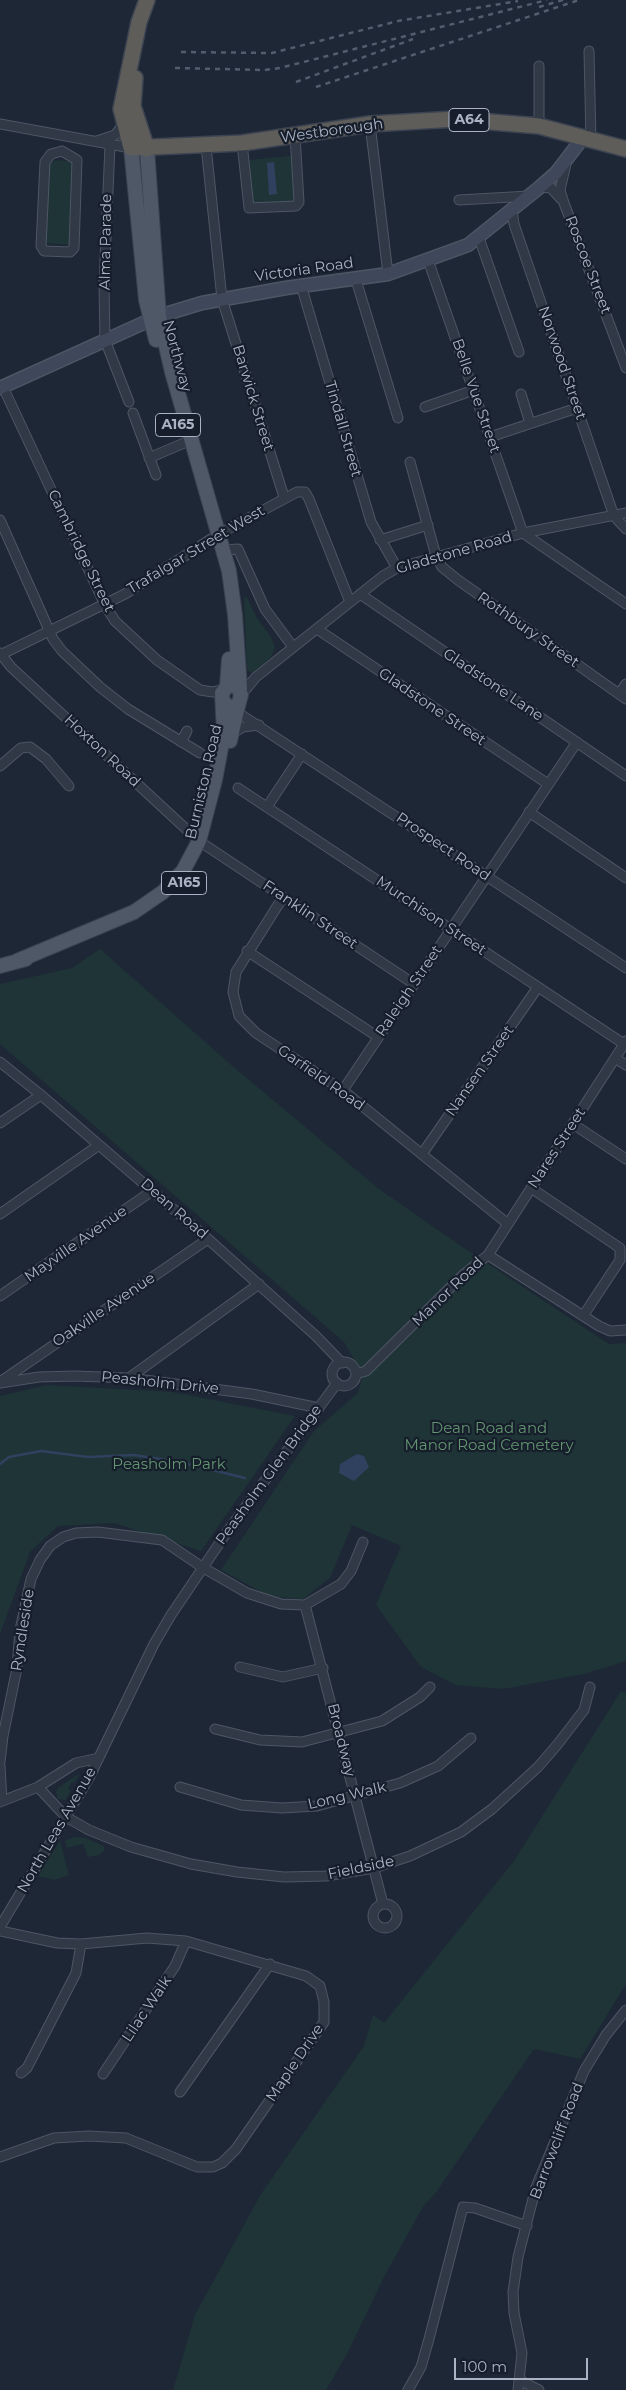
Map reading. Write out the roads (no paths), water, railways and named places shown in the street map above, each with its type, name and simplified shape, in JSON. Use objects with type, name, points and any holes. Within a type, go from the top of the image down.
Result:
[{"type":"highway","name":"A165","points":[[130,148],[123,125],[121,109],[139,22],[147,0]]},
{"type":"highway","name":"A165","points":[[147,149],[133,106],[133,94],[139,56],[157,0]]},
{"type":"highway","name":"Westborough","points":[[130,148],[147,149],[242,143],[370,124],[456,119],[539,126],[587,140]]},
{"type":"highway","name":"A64","points":[[587,140],[626,149]]},
{"type":"main road","name":"Victoria Road","points":[[2,388],[154,318],[222,299],[301,285],[356,280],[388,274],[468,245],[540,187],[587,140]]},
{"type":"main road","name":"Northway","points":[[130,148],[154,318],[187,442],[216,536],[225,589],[228,616],[229,669],[234,694]]},
{"type":"main road","name":"Northway","points":[[147,149],[154,318]]},
{"type":"main road","name":"Northway","points":[[216,536],[224,550],[233,597],[234,694]]},
{"type":"main road","name":"Burniston Road","points":[[0,966],[17,961],[120,919],[152,900],[183,871],[203,844],[223,780],[231,734],[234,694]]},
{"type":"main road","name":"Burniston Road","points":[[203,844],[222,741],[234,694]]},
{"type":"street","points":[[587,140],[589,51]]},
{"type":"street","points":[[539,66],[539,126]]},
{"type":"street","name":"Westborough","points":[[0,124],[130,148]]},
{"type":"street","points":[[370,124],[388,274]]},
{"type":"street","points":[[97,142],[116,135],[123,125]]},
{"type":"street","points":[[242,143],[249,208],[296,206],[299,202],[295,136]]},
{"type":"street","points":[[62,151],[63,137]]},
{"type":"street","name":"Alma Parade","points":[[105,340],[107,199],[110,145]]},
{"type":"street","name":"Barwick Street","points":[[206,146],[222,299],[284,497]]},
{"type":"street","points":[[62,151],[77,160],[74,248],[70,252],[44,251],[42,246],[46,162],[51,154],[62,151]]},
{"type":"street","name":"Roscoe Street","points":[[568,158],[560,190],[626,368]]},
{"type":"street","points":[[540,187],[551,188],[564,203]]},
{"type":"street","points":[[459,200],[529,196]]},
{"type":"street","name":"Norwood Street","points":[[512,210],[514,224],[614,516]]},
{"type":"street","points":[[479,238],[519,352]]},
{"type":"street","name":"Belle Vue Street","points":[[428,260],[523,533]]},
{"type":"street","points":[[356,280],[398,418]]},
{"type":"street","name":"Tindall Street","points":[[301,285],[371,522],[397,568]]},
{"type":"street","points":[[105,340],[129,402]]},
{"type":"street","name":"Cambridge Street","points":[[2,388],[105,605],[125,632],[184,679],[204,691],[234,694]]},
{"type":"street","points":[[425,407],[474,390]]},
{"type":"street","points":[[520,394],[530,423]]},
{"type":"street","points":[[490,437],[577,408]]},
{"type":"street","points":[[133,413],[156,476]]},
{"type":"street","points":[[149,458],[187,442]]},
{"type":"street","points":[[410,462],[436,556]]},
{"type":"street","points":[[284,497],[296,492],[305,492],[350,602]]},
{"type":"street","name":"Trafalgar Street West","points":[[0,654],[105,605],[216,536],[284,497]]},
{"type":"street","name":"Gladstone Road","points":[[234,694],[360,594],[397,568],[523,533],[626,513]]},
{"type":"street","points":[[614,516],[626,528]]},
{"type":"street","points":[[0,520],[50,632],[62,651],[100,687],[128,710],[200,752]]},
{"type":"street","points":[[380,540],[428,525]]},
{"type":"street","points":[[523,533],[626,604]]},
{"type":"street","points":[[224,550],[238,549],[265,609],[293,647]]},
{"type":"street","name":"Rothbury Street","points":[[436,556],[442,567],[458,580],[622,697]]},
{"type":"street","name":"Gladstone Lane","points":[[360,594],[626,776]]},
{"type":"street","name":"Gladstone Street","points":[[316,629],[548,784]]},
{"type":"street","name":"Hoxton Road","points":[[0,654],[11,667],[203,844]]},
{"type":"street","points":[[622,697],[626,684]]},
{"type":"street","name":"Prospect Road","points":[[234,694],[259,725],[626,968]]},
{"type":"street","points":[[231,734],[244,728],[259,725]]},
{"type":"street","points":[[181,742],[187,731]]},
{"type":"street","name":"Raleigh Street","points":[[343,1090],[576,742]]},
{"type":"street","points":[[0,766],[21,748],[30,747],[46,759],[69,786]]},
{"type":"street","points":[[267,807],[302,754]]},
{"type":"street","name":"Murchison Street","points":[[238,788],[538,988],[625,1043]]},
{"type":"street","points":[[529,812],[626,878]]},
{"type":"street","name":"Franklin Street","points":[[203,844],[414,984]]},
{"type":"street","name":"Garfield Road","points":[[283,897],[236,972],[233,986],[234,1000],[239,1016],[250,1028],[343,1090],[508,1224]]},
{"type":"street","points":[[248,951],[378,1037]]},
{"type":"street","name":"Nansen Street","points":[[422,1154],[538,988]]},
{"type":"street","name":"Nares Street","points":[[488,1255],[625,1043]]},
{"type":"street","points":[[615,1058],[626,1065]]},
{"type":"street","name":"Dean Road","points":[[0,1062],[99,1144],[208,1239],[340,1358],[342,1363]]},
{"type":"street","points":[[0,1123],[41,1095]]},
{"type":"street","points":[[574,1124],[626,1159]]},
{"type":"street","points":[[0,1214],[99,1144]]},
{"type":"street","points":[[531,1188],[620,1248],[620,1260],[583,1316]]},
{"type":"street","name":"Mayville Avenue","points":[[0,1296],[152,1191]]},
{"type":"street","name":"Oakville Avenue","points":[[0,1382],[208,1239]]},
{"type":"street","name":"Manor Road","points":[[337,1384],[349,1385],[356,1374],[366,1371],[464,1274],[488,1255],[583,1316],[610,1331],[626,1330]]},
{"type":"street","points":[[129,1378],[259,1284]]},
{"type":"street","points":[[337,1384],[334,1380],[333,1370],[342,1363],[351,1365],[356,1374]]},
{"type":"street","name":"Peasholm Drive","points":[[0,1382],[39,1377],[129,1378],[252,1394],[319,1408]]},
{"type":"street","name":"Peasholm Glen Bridge","points":[[100,1758],[154,1644],[202,1568],[337,1384]]},
{"type":"street","name":"Ryndleside","points":[[0,1762],[31,1579],[40,1560],[50,1546],[63,1536],[76,1533],[98,1532],[162,1540],[202,1568],[247,1592],[265,1600],[281,1604],[306,1605]]},
{"type":"street","points":[[306,1605],[341,1584],[351,1571],[363,1542]]},
{"type":"street","name":"Broadway","points":[[306,1605],[383,1904]]},
{"type":"street","points":[[240,1667],[283,1677],[323,1668]]},
{"type":"street","points":[[215,1730],[260,1740],[302,1742],[382,1721],[420,1696],[430,1687]]},
{"type":"street","name":"Fieldside","points":[[38,1787],[66,1817],[89,1830],[131,1847],[191,1864],[237,1872],[284,1877],[326,1876],[374,1868],[410,1856],[461,1832],[492,1809],[538,1768],[557,1745],[584,1710],[590,1687]]},
{"type":"street","name":"Long Walk","points":[[180,1787],[241,1805],[282,1808],[317,1806],[400,1783],[438,1766],[471,1738]]},
{"type":"street","points":[[0,1766],[1,1802],[38,1787],[76,1763],[100,1758]]},
{"type":"street","name":"North Leas Avenue","points":[[0,1929],[100,1758]]},
{"type":"street","name":"Maple Drive","points":[[0,1929],[57,1943],[80,1944],[147,1938],[186,1941],[306,1976],[320,1986],[324,2002],[324,2022],[236,2149],[222,2163],[213,2167],[197,2167],[126,2138],[89,2136],[54,2138],[0,2157]]},
{"type":"street","name":"Lilac Walk","points":[[103,2074],[175,1966],[186,1941]]},
{"type":"street","points":[[20,2073],[27,2068],[76,1973],[80,1944]]},
{"type":"street","points":[[180,2092],[270,1964]]},
{"type":"street","name":"Barrowcliff Road","points":[[518,2390],[523,2366],[514,2313],[513,2292],[518,2257],[536,2187],[584,2071],[606,2035],[626,2010]]},
{"type":"street","points":[[408,2390],[421,2367],[430,2339],[463,2208],[475,2208],[527,2226]]},
{"type":"street","points":[[519,2380],[538,2390]]},
{"type":"water","points":[[274,162],[277,194],[269,195],[267,163]]},
{"type":"water","points":[[357,1454],[364,1456],[369,1467],[354,1481],[339,1473],[340,1464]]},
{"type":"waterway","points":[[0,1464],[9,1457],[41,1451],[88,1457],[134,1455],[180,1462],[245,1478]]},
{"type":"railway","points":[[175,68],[265,70],[280,68],[547,0]]},
{"type":"railway","points":[[539,7],[563,0]]},
{"type":"railway","points":[[316,87],[579,0]]},
{"type":"railway","points":[[181,52],[272,53],[398,21],[518,1]]},
{"type":"railway","points":[[296,82],[413,39]]},
{"type":"park label","name":"Dean Road and Manor Road Cemetery","points":[[489,1438]]},
{"type":"park label","name":"Peasholm Park","points":[[169,1465]]}]
